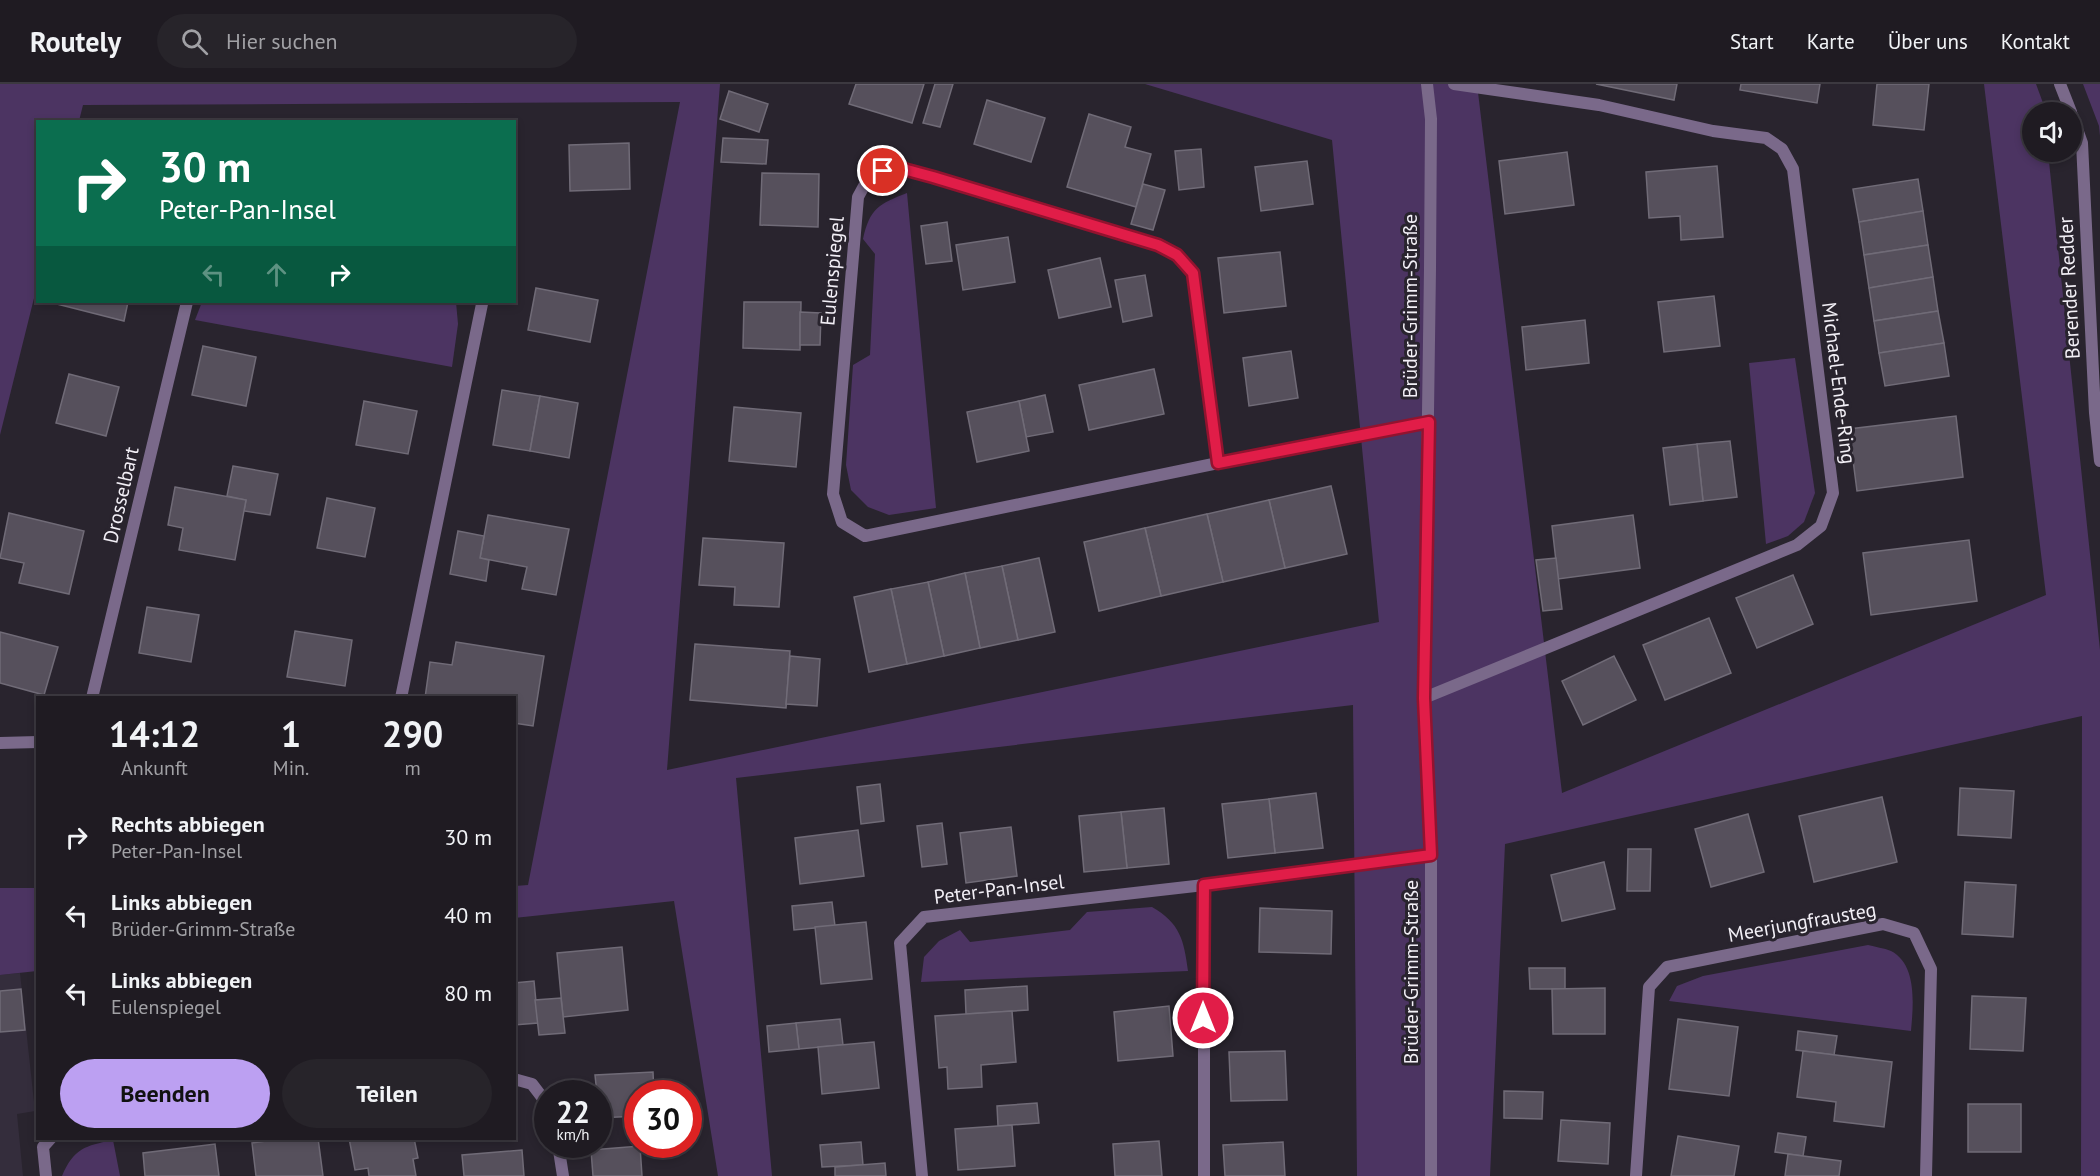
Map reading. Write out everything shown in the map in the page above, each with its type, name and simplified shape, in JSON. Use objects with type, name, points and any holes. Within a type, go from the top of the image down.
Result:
[{"type":"street","name":"Brüder-Grimm-Straße","points":[[1427,84],[1431,119],[1424,698],[1431,855],[1431,1176]]},
{"type":"street","name":"Michael-Ende-Ring","points":[[1424,698],[1797,545],[1821,526],[1833,493],[1793,169],[1782,149],[1766,138],[1713,131],[1599,105],[1454,84]]},
{"type":"street","name":"Berender Redder","points":[[2060,84],[2067,102]]},
{"type":"street","name":"Berender Redder","points":[[2082,143],[2095,413],[2100,461]]},
{"type":"street","name":"Eulenspiegel","points":[[1218,463],[1193,273],[1177,255],[1158,245],[896,167],[870,175],[858,197],[833,494],[842,522],[865,536],[1429,422]]},
{"type":"street","name":"Drosselbart","points":[[92,696],[187,303]]},
{"type":"street","points":[[401,696],[482,303]]},
{"type":"street","points":[[0,743],[36,742]]},
{"type":"street","name":"Peter-Pan-Insel","points":[[922,1176],[900,943],[924,917],[1204,885],[1431,855]]},
{"type":"street","points":[[1204,885],[1204,1176]]},
{"type":"street","name":"Meerjungfrausteg","points":[[1636,1176],[1649,987],[1667,967],[1883,924],[1914,933],[1931,969],[1926,1176]]},
{"type":"street","points":[[516,1080],[534,1087]]},
{"type":"street","points":[[46,1176],[43,1147],[49,1140]]},
{"type":"street","points":[[560,1158],[563,1176]]},
{"type":"shaded area","points":[[0,84],[720,84],[667,770],[1379,622],[1332,140],[1145,84],[1477,84],[1562,793],[2046,595],[1984,84],[2036,84],[2043,102],[2022,102],[2022,162],[2049,162],[2100,650],[2100,1176],[2081,1176],[2082,716],[1505,844],[1490,1176],[1357,1176],[1353,705],[736,778],[772,1176],[718,1176],[674,901],[516,918],[516,886],[528,885],[680,102],[83,105],[79,120],[36,120],[36,290],[0,435]]},
{"type":"shaded area","points":[[2083,84],[2100,84],[2100,136],[2099,126]]},
{"type":"shaded area","points":[[907,193],[936,508],[889,515],[868,507],[851,490],[846,465],[853,365],[870,355],[875,254],[863,239],[869,220],[877,208]]},
{"type":"shaded area","points":[[202,303],[456,303],[458,324],[452,367],[195,320]]},
{"type":"shaded area","points":[[1795,358],[1815,493],[1804,522],[1788,536],[1766,544],[1749,363]]},
{"type":"shaded area","points":[[0,888],[36,888],[36,971],[0,975]]},
{"type":"shaded area","points":[[1152,907],[1169,919],[1179,933],[1185,950],[1188,971],[921,982],[924,957],[939,941],[960,930],[970,942],[1070,930],[1087,912]]},
{"type":"shaded area","points":[[1868,945],[1891,951],[1900,957],[1906,966],[1910,976],[1913,999],[1911,1031],[1669,1001],[1677,986],[1703,976]]},
{"type":"shaded area","points":[[20,973],[35,1111],[17,1114],[23,1176],[0,1176],[0,975]]},
{"type":"shaded area","points":[[113,1140],[120,1176],[62,1176],[76,1154],[95,1144]]},
{"type":"building","points":[[856,84],[924,84],[912,123],[849,104]]},
{"type":"building","points":[[935,84],[953,84],[940,127],[923,123]]},
{"type":"building","points":[[1596,84],[1677,84],[1674,100]]},
{"type":"building","points":[[1741,84],[1820,84],[1817,103],[1740,90]]},
{"type":"building","points":[[1877,84],[1929,84],[1924,130],[1873,125]]},
{"type":"building","points":[[729,91],[768,104],[759,132],[720,119]]},
{"type":"building","points":[[987,100],[1045,118],[1031,162],[974,144]]},
{"type":"building","points":[[1089,114],[1131,127],[1125,147],[1151,154],[1136,207],[1067,187]]},
{"type":"building","points":[[723,138],[768,140],[766,164],[721,162]]},
{"type":"building","points":[[629,143],[630,189],[570,191],[569,145]]},
{"type":"building","points":[[1201,149],[1204,187],[1179,190],[1175,151]]},
{"type":"building","points":[[1567,152],[1574,205],[1505,214],[1499,161]]},
{"type":"building","points":[[1307,161],[1313,204],[1261,211],[1255,167]]},
{"type":"building","points":[[1717,166],[1723,237],[1681,240],[1680,216],[1649,218],[1646,172]]},
{"type":"building","points":[[762,173],[819,174],[818,227],[760,225]]},
{"type":"building","points":[[1918,179],[1923,211],[1859,222],[1853,189]]},
{"type":"building","points":[[1143,184],[1165,190],[1153,230],[1131,224]]},
{"type":"building","points":[[1923,211],[1928,245],[1864,255],[1859,222]]},
{"type":"building","points":[[947,222],[952,261],[926,264],[921,226]]},
{"type":"building","points":[[1008,237],[1015,282],[963,290],[956,245]]},
{"type":"building","points":[[1928,245],[1933,277],[1869,288],[1864,255]]},
{"type":"building","points":[[1280,252],[1286,306],[1224,313],[1218,258]]},
{"type":"building","points":[[1100,258],[1111,307],[1059,318],[1048,270]]},
{"type":"building","points":[[1145,275],[1152,316],[1123,322],[1115,280]]},
{"type":"building","points":[[1933,277],[1938,311],[1874,321],[1869,288]]},
{"type":"building","points":[[536,288],[598,300],[590,342],[528,330]]},
{"type":"building","points":[[1714,296],[1720,346],[1664,352],[1658,302]]},
{"type":"building","points":[[744,302],[801,302],[800,350],[743,348]]},
{"type":"building","points":[[53,303],[128,303],[124,321]]},
{"type":"building","points":[[1938,311],[1944,343],[1879,353],[1874,321]]},
{"type":"building","points":[[800,312],[821,313],[820,345],[800,345]]},
{"type":"building","points":[[1585,320],[1589,363],[1526,370],[1522,327]]},
{"type":"building","points":[[1944,343],[1949,376],[1885,386],[1879,353]]},
{"type":"building","points":[[203,346],[256,357],[246,406],[192,395]]},
{"type":"building","points":[[1291,351],[1298,398],[1249,406],[1243,358]]},
{"type":"building","points":[[1154,369],[1164,414],[1089,430],[1079,385]]},
{"type":"building","points":[[69,374],[119,387],[106,436],[56,423]]},
{"type":"building","points":[[502,390],[540,396],[530,451],[493,445]]},
{"type":"building","points":[[1045,395],[1053,432],[1026,437],[1019,401]]},
{"type":"building","points":[[540,396],[578,403],[569,458],[530,451]]},
{"type":"building","points":[[364,401],[417,411],[408,454],[356,445]]},
{"type":"building","points":[[1019,401],[1029,451],[977,462],[967,412]]},
{"type":"building","points":[[734,407],[801,413],[796,467],[729,461]]},
{"type":"building","points":[[1956,416],[1963,477],[1857,491],[1849,429]]},
{"type":"building","points":[[1730,441],[1737,497],[1703,501],[1697,444]]},
{"type":"building","points":[[1697,444],[1703,501],[1670,505],[1663,448]]},
{"type":"building","points":[[233,466],[278,474],[270,515],[244,511],[246,500],[227,496]]},
{"type":"building","points":[[1331,486],[1347,554],[1285,568],[1269,500]]},
{"type":"building","points":[[175,487],[246,500],[235,560],[179,550],[183,528],[168,525]]},
{"type":"building","points":[[327,498],[375,508],[365,557],[317,548]]},
{"type":"building","points":[[1269,500],[1285,568],[1223,582],[1207,514]]},
{"type":"building","points":[[9,513],[84,531],[69,594],[19,583],[24,563],[0,558]]},
{"type":"building","points":[[1207,514],[1223,582],[1161,596],[1145,528]]},
{"type":"building","points":[[488,515],[569,529],[556,595],[522,589],[527,567],[480,558]]},
{"type":"building","points":[[1633,515],[1640,568],[1558,579],[1552,526]]},
{"type":"building","points":[[1145,528],[1161,596],[1099,611],[1084,542]]},
{"type":"building","points":[[458,531],[484,536],[480,558],[489,560],[486,581],[450,574]]},
{"type":"building","points":[[703,538],[784,543],[779,607],[734,605],[735,587],[699,585]]},
{"type":"building","points":[[1969,540],[1977,601],[1871,615],[1863,553]]},
{"type":"building","points":[[1039,558],[1055,632],[1018,640],[1002,566]]},
{"type":"building","points":[[1556,558],[1562,609],[1543,611],[1536,560]]},
{"type":"building","points":[[1002,566],[1018,640],[980,648],[965,573]]},
{"type":"building","points":[[965,573],[980,648],[944,656],[928,582]]},
{"type":"building","points":[[1793,575],[1813,624],[1757,648],[1736,598]]},
{"type":"building","points":[[928,582],[944,656],[907,664],[891,589]]},
{"type":"building","points":[[891,589],[907,664],[869,672],[854,597]]},
{"type":"building","points":[[147,607],[199,615],[191,662],[139,653]]},
{"type":"building","points":[[1709,618],[1731,673],[1665,700],[1643,645]]},
{"type":"building","points":[[295,631],[352,640],[345,686],[287,677]]},
{"type":"building","points":[[0,632],[58,647],[44,695],[0,683]]},
{"type":"building","points":[[456,642],[544,656],[533,726],[516,723],[516,696],[425,696],[430,662],[452,665]]},
{"type":"building","points":[[695,644],[790,651],[786,708],[690,700]]},
{"type":"building","points":[[790,656],[820,659],[817,706],[786,704]]},
{"type":"building","points":[[1614,656],[1636,700],[1583,725],[1562,681]]},
{"type":"building","points":[[880,784],[884,821],[861,824],[857,787]]},
{"type":"building","points":[[1960,788],[2014,791],[2011,838],[1958,835]]},
{"type":"building","points":[[1316,793],[1323,848],[1275,853],[1269,799]]},
{"type":"building","points":[[1882,797],[1897,862],[1814,882],[1799,816]]},
{"type":"building","points":[[1269,799],[1275,853],[1228,858],[1222,804]]},
{"type":"building","points":[[1164,808],[1169,864],[1127,868],[1121,812]]},
{"type":"building","points":[[1121,812],[1127,868],[1084,872],[1079,816]]},
{"type":"building","points":[[1748,814],[1764,872],[1711,887],[1695,829]]},
{"type":"building","points":[[942,823],[947,864],[922,867],[917,826]]},
{"type":"building","points":[[1011,827],[1017,876],[966,883],[960,833]]},
{"type":"building","points":[[858,830],[864,876],[800,884],[795,838]]},
{"type":"building","points":[[1628,849],[1651,849],[1650,891],[1627,891]]},
{"type":"building","points":[[1604,862],[1615,909],[1562,921],[1551,875]]},
{"type":"building","points":[[1965,882],[2016,885],[2013,937],[1962,934]]},
{"type":"building","points":[[832,902],[835,926],[794,930],[792,906]]},
{"type":"building","points":[[1260,908],[1332,911],[1331,954],[1259,952]]},
{"type":"building","points":[[866,922],[872,979],[821,984],[815,927]]},
{"type":"building","points":[[622,947],[628,1010],[563,1017],[557,953]]},
{"type":"building","points":[[1529,968],[1565,968],[1565,989],[1530,989]]},
{"type":"building","points":[[534,981],[538,1023],[516,1025],[516,983]]},
{"type":"building","points":[[1027,986],[1028,1010],[966,1014],[965,990]]},
{"type":"building","points":[[1605,988],[1605,1034],[1553,1034],[1552,989]]},
{"type":"building","points":[[21,989],[25,1030],[0,1032],[0,991]]},
{"type":"building","points":[[1972,996],[2026,998],[2023,1051],[1970,1049]]},
{"type":"building","points":[[561,998],[565,1033],[539,1035],[535,1000]]},
{"type":"building","points":[[1169,1006],[1173,1056],[1118,1061],[1114,1012]]},
{"type":"building","points":[[1012,1011],[1016,1062],[981,1065],[982,1087],[948,1089],[947,1067],[939,1068],[935,1016]]},
{"type":"building","points":[[840,1019],[843,1045],[799,1049],[796,1023]]},
{"type":"building","points":[[1678,1019],[1738,1027],[1729,1096],[1669,1089]]},
{"type":"building","points":[[796,1023],[799,1049],[769,1052],[767,1026]]},
{"type":"building","points":[[1798,1031],[1837,1036],[1834,1055],[1796,1050]]},
{"type":"building","points":[[874,1042],[879,1088],[822,1094],[818,1047]]},
{"type":"building","points":[[1285,1051],[1287,1100],[1231,1101],[1229,1052]]},
{"type":"building","points":[[1803,1051],[1892,1062],[1884,1127],[1834,1121],[1836,1102],[1797,1097]]},
{"type":"building","points":[[653,1072],[653,1080],[624,1080],[624,1117],[612,1117],[612,1080],[596,1080],[595,1075]]},
{"type":"building","points":[[1504,1091],[1543,1092],[1542,1119],[1504,1118]]},
{"type":"building","points":[[1037,1103],[1039,1123],[998,1126],[997,1106]]},
{"type":"building","points":[[1968,1104],[2021,1104],[2021,1152],[1968,1152]]},
{"type":"building","points":[[1561,1120],[1610,1123],[1608,1164],[1558,1161]]},
{"type":"building","points":[[1012,1125],[1015,1166],[958,1170],[955,1129]]},
{"type":"building","points":[[1778,1133],[1806,1137],[1803,1156],[1775,1152]]},
{"type":"building","points":[[1678,1136],[1739,1146],[1734,1176],[1671,1176]]},
{"type":"building","points":[[273,1140],[318,1140],[323,1176],[256,1176],[252,1143]]},
{"type":"building","points":[[349,1140],[414,1140],[418,1158],[413,1159],[416,1176],[369,1176],[368,1168],[355,1170]]},
{"type":"building","points":[[1159,1141],[1162,1176],[1115,1176],[1113,1144]]},
{"type":"building","points":[[861,1142],[863,1165],[822,1167],[820,1145]]},
{"type":"building","points":[[1283,1142],[1285,1176],[1225,1176],[1223,1145]]},
{"type":"building","points":[[215,1144],[219,1176],[145,1176],[143,1153]]},
{"type":"building","points":[[624,1147],[624,1158],[641,1158],[642,1176],[593,1176],[592,1158],[612,1158],[612,1148]]},
{"type":"building","points":[[522,1150],[524,1176],[464,1176],[462,1155]]},
{"type":"building","points":[[1788,1154],[1841,1161],[1839,1176],[1785,1176]]},
{"type":"building","points":[[885,1163],[886,1176],[835,1176],[835,1167]]},
{"type":"route","points":[[883,171],[896,167],[933,177],[1158,245],[1177,255],[1193,273],[1218,463],[1429,422],[1424,698],[1431,855],[1204,885],[1203,1018]]}]
